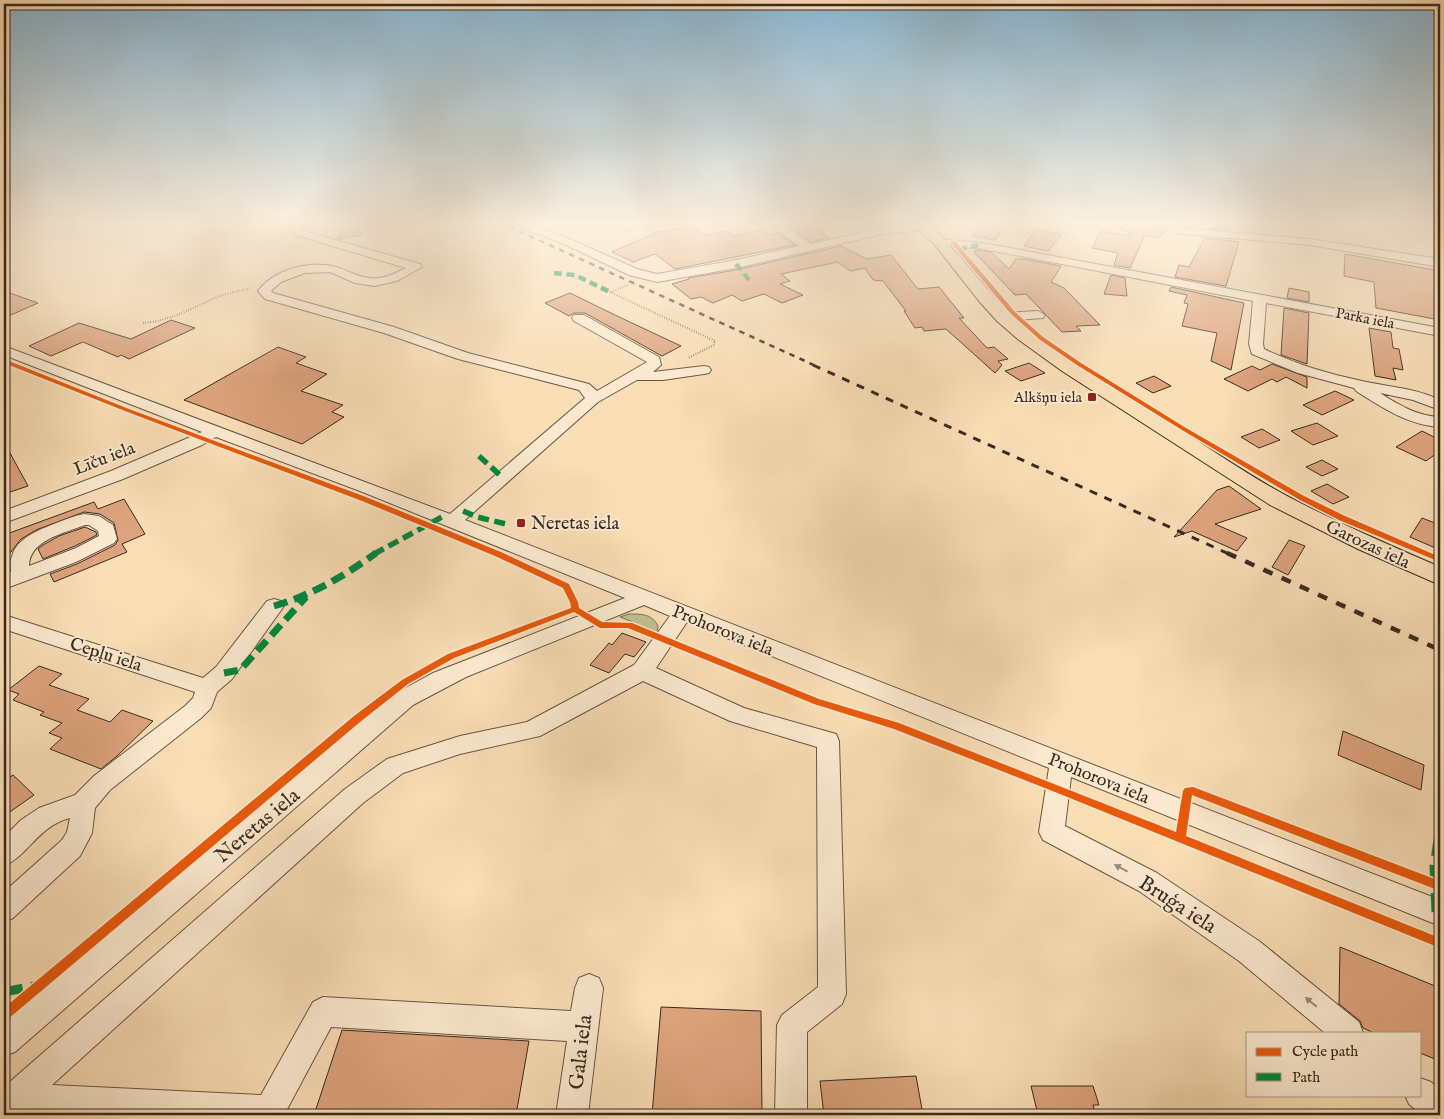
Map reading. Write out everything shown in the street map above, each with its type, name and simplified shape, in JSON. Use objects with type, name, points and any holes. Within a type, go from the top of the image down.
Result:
[{"type":"main road","name":"Garozas iela","points":[[966,274],[985,298],[1025,336],[1068,367],[1278,500],[1366,544],[1440,577]]},
{"type":"street","points":[[293,274],[274,281],[264,291],[269,296],[389,330],[463,356],[584,387],[592,394],[594,399]]},
{"type":"street","points":[[345,274],[369,283],[395,278],[402,274]]},
{"type":"street","points":[[642,274],[656,278],[675,274]]},
{"type":"street","name":"Parka iela","points":[[1133,274],[1440,332]]},
{"type":"street","points":[[1260,298],[1257,351],[1275,360],[1353,383],[1413,394],[1440,406]]},
{"type":"street","points":[[1003,316],[1038,315]]},
{"type":"street","points":[[453,521],[594,399],[654,365],[654,360],[649,356],[579,318]]},
{"type":"street","name":"Prohorova iela","points":[[4,350],[453,521],[682,614],[1440,913]]},
{"type":"street","points":[[637,376],[663,376],[704,370]]},
{"type":"street","points":[[1353,383],[1403,413],[1430,422],[1440,422]]},
{"type":"street","name":"Līču iela","points":[[4,517],[117,475],[196,442],[215,431]]},
{"type":"street","name":"Neretas iela","points":[[4,1041],[387,712],[412,694],[497,656],[643,598]]},
{"type":"street","points":[[4,854],[30,826],[47,815],[66,807],[82,805],[102,783],[193,712],[203,702],[207,688],[224,673],[274,606]]},
{"type":"street","points":[[8,1104],[354,796],[395,766],[460,745],[532,730],[642,672],[682,614]]},
{"type":"street","name":"Cepļu iela","points":[[4,622],[207,688]]},
{"type":"street","points":[[642,672],[738,715],[828,741],[832,994],[792,1024],[791,1115]]},
{"type":"street","name":"Bruģa iela","points":[[1061,763],[1052,832],[1148,882],[1249,951],[1347,1032]]},
{"type":"street","points":[[4,909],[71,848],[78,838],[84,819],[82,805]]},
{"type":"street","name":"Gala iela","points":[[572,1115],[589,988]]},
{"type":"street","points":[[8,1104],[88,1102],[268,1113],[323,1012],[584,1027]]},
{"type":"street","points":[[1422,1095],[1440,1110]]},
{"type":"path","points":[[143,323],[158,321],[180,314],[227,293],[274,281]]},
{"type":"path","points":[[610,292],[716,343],[666,369],[654,365]]},
{"type":"green space","points":[[629,614],[650,617],[658,626],[657,632],[620,617]]},
{"type":"building","points":[[711,274],[781,274],[790,281],[780,284],[803,295],[782,303],[764,294],[742,301],[732,295],[713,303],[701,297],[691,299],[672,284],[688,278]]},
{"type":"building","points":[[869,274],[906,274],[918,289],[939,287],[964,318],[959,318],[987,348],[994,347],[1008,359],[998,361],[1002,365],[995,373],[946,329],[924,331],[922,327],[915,328],[904,311],[906,311],[883,281],[873,280]]},
{"type":"building","points":[[995,274],[1056,274],[1051,282],[1064,288],[1100,325],[1076,326],[1081,331],[1062,332],[1026,294],[1015,295]]},
{"type":"building","points":[[1176,274],[1229,274],[1226,286],[1175,277]]},
{"type":"building","points":[[1344,274],[1440,274],[1440,320],[1376,308],[1374,282],[1344,276]]},
{"type":"building","points":[[1111,275],[1125,278],[1127,296],[1104,294]]},
{"type":"building","points":[[1171,287],[1244,303],[1231,370],[1211,361],[1217,333],[1182,326],[1188,304],[1184,303],[1187,295],[1169,291]]},
{"type":"building","points":[[1289,288],[1309,292],[1309,302],[1287,298]]},
{"type":"building","points":[[4,291],[38,303],[4,318]]},
{"type":"building","points":[[570,293],[681,346],[662,356],[585,313],[574,313],[569,316],[545,303]]},
{"type":"building","points":[[1284,308],[1309,313],[1307,364],[1281,355]]},
{"type":"building","points":[[171,320],[195,328],[129,359],[121,355],[118,357],[83,342],[51,356],[29,346],[79,323],[131,339]]},
{"type":"building","points":[[1369,328],[1391,332],[1393,348],[1399,349],[1403,370],[1393,368],[1396,380],[1375,376]]},
{"type":"building","points":[[278,347],[306,357],[296,363],[327,374],[301,391],[343,405],[332,412],[344,417],[302,444],[184,400]]},
{"type":"building","points":[[1029,363],[1045,373],[1021,381],[1005,371]]},
{"type":"building","points":[[1272,364],[1307,377],[1307,388],[1286,377],[1277,382],[1272,379],[1248,391],[1224,379],[1252,366],[1260,370]]},
{"type":"building","points":[[1154,376],[1171,386],[1153,393],[1136,383]]},
{"type":"building","points":[[1335,391],[1354,400],[1322,415],[1303,405]]},
{"type":"building","points":[[1317,423],[1338,436],[1313,445],[1291,431]]},
{"type":"building","points":[[1262,429],[1280,440],[1259,448],[1241,437]]},
{"type":"building","points":[[1422,431],[1440,440],[1440,451],[1426,461],[1396,447]]},
{"type":"building","points":[[4,442],[28,486],[4,494]]},
{"type":"building","points":[[1322,460],[1338,469],[1322,476],[1306,467]]},
{"type":"building","points":[[1327,484],[1349,497],[1333,504],[1311,491]]},
{"type":"building","points":[[1229,486],[1261,509],[1215,524],[1247,538],[1237,551],[1192,531],[1174,537],[1217,490]]},
{"type":"building","points":[[124,499],[145,534],[122,544],[127,552],[54,582],[50,574],[77,564],[115,545],[118,540],[114,523],[100,514],[84,512],[36,530],[21,539],[11,552],[4,555],[4,535],[94,502],[98,509]]},
{"type":"building","points":[[1422,518],[1440,525],[1440,550],[1410,537]]},
{"type":"building","points":[[85,527],[96,532],[97,535],[43,559],[38,549],[43,545],[59,536]]},
{"type":"building","points":[[1289,540],[1305,546],[1288,575],[1272,567]]},
{"type":"building","points":[[622,633],[646,642],[634,657],[625,654],[609,673],[590,665],[609,643],[612,645]]},
{"type":"building","points":[[39,666],[62,674],[49,685],[89,699],[77,710],[110,722],[122,710],[153,721],[101,769],[50,749],[62,738],[49,733],[62,723],[40,715],[44,712],[13,700],[19,694],[8,690]]},
{"type":"building","points":[[1343,731],[1424,765],[1421,790],[1338,755]]},
{"type":"building","points":[[13,775],[34,795],[4,816],[4,781]]},
{"type":"building","points":[[1340,947],[1440,988],[1440,1061],[1422,1054],[1422,1032],[1372,1032],[1363,1028],[1360,1021],[1339,1004]]},
{"type":"building","points":[[661,1007],[761,1011],[762,1115],[652,1115]]},
{"type":"building","points":[[342,1030],[529,1041],[516,1115],[314,1115]]},
{"type":"building","points":[[916,1076],[923,1115],[824,1115],[820,1081]]},
{"type":"building","points":[[1031,1086],[1093,1086],[1099,1105],[1093,1105],[1096,1115],[1038,1115]]},
{"type":"railway","points":[[614,274],[816,366]]},
{"type":"railway","points":[[813,365],[1229,554]]},
{"type":"railway","points":[[1227,553],[1440,650]]},
{"type":"marked path","points":[[567,274],[575,275],[610,292]]},
{"type":"marked path","points":[[744,274],[750,281]]},
{"type":"marked path","points":[[479,456],[502,477]]},
{"type":"marked path","points":[[463,511],[477,517],[506,524]]},
{"type":"marked path","points":[[274,606],[289,602],[353,570],[380,550],[442,517]]},
{"type":"marked path","points":[[224,673],[240,670],[306,597]]},
{"type":"marked path","points":[[1436,912],[1434,867],[1440,826]]},
{"type":"marked path","points":[[4,992],[34,986]]},
{"type":"cycle path","points":[[980,274],[1013,313],[1041,338],[1079,364],[1184,429],[1302,498],[1342,518],[1440,560]]},
{"type":"cycle path","points":[[4,361],[127,410],[364,499],[498,554],[566,586],[574,602],[575,609],[600,625],[629,625],[817,702],[896,726],[1058,789],[1440,943]]},
{"type":"cycle path","points":[[4,1015],[357,719],[405,682],[451,656],[575,609]]},
{"type":"cycle path","points":[[1180,839],[1188,791],[1193,791],[1440,886]]},
{"type":"place","name":"Alkšņu iela","points":[[1092,397]]},
{"type":"place","name":"Neretas iela","points":[[521,523]]}]
